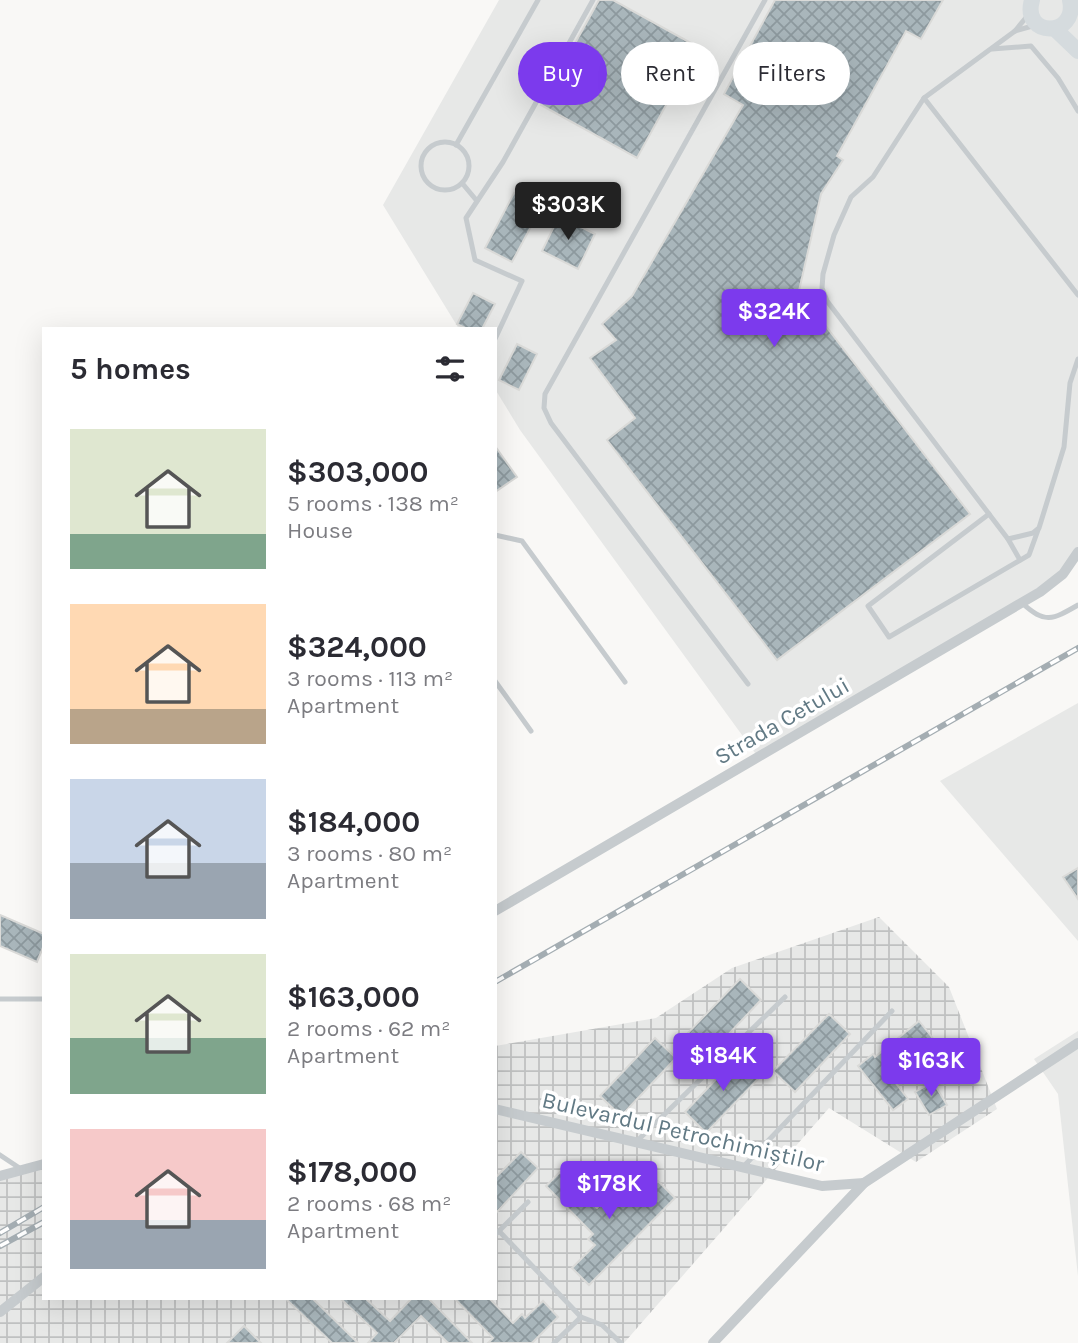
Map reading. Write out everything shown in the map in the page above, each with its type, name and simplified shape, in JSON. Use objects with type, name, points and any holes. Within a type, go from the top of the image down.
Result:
[{"type":"main road","points":[[1070,0],[1072,8],[1069,19],[1078,43]]},
{"type":"main road","points":[[1033,12],[1048,29],[1055,29],[1069,19]]},
{"type":"main road","points":[[1055,29],[1078,51]]},
{"type":"street","name":"Strada Cetului","points":[[497,910],[1022,603],[1063,574],[1078,552]]},
{"type":"street","name":"Bulevardul Petrochimiștilor","points":[[713,1343],[864,1182],[1078,1043]]},
{"type":"street","name":"Bulevardul Petrochimiștilor","points":[[497,1109],[822,1186],[864,1182]]},
{"type":"street","points":[[0,1176],[42,1165]]},
{"type":"street","points":[[0,1312],[42,1278]]},
{"type":"lane","points":[[456,145],[538,0]]},
{"type":"lane","points":[[497,335],[522,281],[475,260],[466,218],[503,162],[593,0]]},
{"type":"lane","points":[[748,684],[551,423],[544,408],[545,394],[765,0]]},
{"type":"lane","points":[[1020,560],[989,514],[827,301],[822,288],[830,247],[851,197],[873,177],[924,97],[1015,31],[1033,12]]},
{"type":"lane","points":[[1015,31],[1033,12]]},
{"type":"lane","points":[[989,49],[1031,46],[1058,78],[1078,111]]},
{"type":"lane","points":[[924,97],[1078,295]]},
{"type":"lane","points":[[439,142],[456,145],[468,158],[467,176],[455,188],[437,189],[424,178],[421,161],[430,146],[439,142]]},
{"type":"lane","points":[[462,183],[477,201]]},
{"type":"lane","points":[[989,514],[868,606],[889,637],[1029,555],[1064,447],[1070,383],[1078,359]]},
{"type":"lane","points":[[1007,539],[1033,533],[1039,528]]},
{"type":"lane","points":[[497,535],[522,541],[625,682]]},
{"type":"lane","points":[[1022,603],[1035,615],[1046,618],[1055,617],[1078,605]]},
{"type":"lane","points":[[497,684],[531,731]]},
{"type":"lane","points":[[635,1142],[785,997]]},
{"type":"lane","points":[[0,999],[42,999]]},
{"type":"lane","points":[[743,1167],[892,1011]]},
{"type":"lane","points":[[0,1155],[22,1170]]},
{"type":"lane","points":[[528,1202],[497,1233],[581,1317],[602,1325],[621,1343]]},
{"type":"lane","points":[[554,1343],[581,1317]]},
{"type":"shaded area","points":[[499,0],[1078,0],[1078,552],[1063,574],[758,757],[520,430],[497,392],[497,327],[458,327],[383,205]]},
{"type":"shaded area","points":[[1078,703],[1078,941],[940,781]]},
{"type":"shaded area","points":[[879,917],[949,987],[997,1109],[916,1162],[829,1108],[624,1343],[0,1343],[0,1177],[42,1160],[42,1300],[497,1300],[497,1046],[656,1018],[732,968]]},
{"type":"shaded area","points":[[1078,1031],[1078,1276],[1058,1094],[1034,1059]]},
{"type":"building","points":[[599,0],[613,0],[689,42],[621,42],[621,105],[666,105],[637,158],[541,105],[607,105],[607,42],[576,42]]},
{"type":"building","points":[[775,0],[943,0],[921,39],[906,31],[837,156],[843,160],[821,194],[799,291],[970,514],[777,660],[607,440],[635,418],[590,358],[616,340],[602,324],[632,296],[743,105],[850,105],[850,42],[752,42]]},
{"type":"building","points":[[733,77],[733,99],[724,94]]},
{"type":"building","points":[[514,193],[541,208],[512,262],[485,248]]},
{"type":"building","points":[[559,216],[595,234],[578,269],[542,251]]},
{"type":"building","points":[[473,293],[495,304],[483,327],[463,327],[457,324]]},
{"type":"building","points":[[517,344],[537,354],[519,390],[499,380]]},
{"type":"building","points":[[497,449],[517,477],[497,491]]},
{"type":"building","points":[[1078,868],[1078,899],[1063,877]]},
{"type":"building","points":[[0,915],[42,933],[42,950],[37,962],[0,946]]},
{"type":"building","points":[[740,979],[761,1000],[706,1058],[684,1037]]},
{"type":"building","points":[[829,1014],[850,1034],[795,1092],[773,1071]]},
{"type":"building","points":[[919,1021],[935,1041],[891,1077],[908,1099],[893,1110],[858,1066],[873,1054],[875,1057]]},
{"type":"building","points":[[655,1038],[676,1058],[621,1116],[600,1096]]},
{"type":"building","points":[[740,1054],[762,1075],[706,1133],[685,1112]]},
{"type":"building","points":[[933,1082],[947,1105],[929,1115],[915,1092]]},
{"type":"building","points":[[521,1152],[538,1168],[497,1212],[497,1176]]},
{"type":"building","points":[[560,1172],[597,1208],[618,1185],[637,1203],[658,1181],[675,1198],[589,1285],[572,1268],[595,1245],[588,1239],[593,1234],[546,1186]]},
{"type":"building","points":[[287,1300],[314,1300],[358,1343],[332,1343]]},
{"type":"building","points":[[342,1300],[367,1300],[390,1321],[410,1300],[430,1300],[472,1343],[448,1343],[421,1316],[394,1343],[368,1343],[377,1333]]},
{"type":"building","points":[[456,1300],[491,1300],[513,1323],[522,1314],[525,1318],[543,1301],[558,1317],[532,1343],[488,1343],[493,1338]]},
{"type":"building","points":[[244,1326],[261,1343],[227,1343]]},
{"type":"railway","points":[[497,981],[1078,648]]},
{"type":"railway","points":[[0,1233],[42,1208]]},
{"type":"railway","points":[[0,1246],[42,1223]]}]
